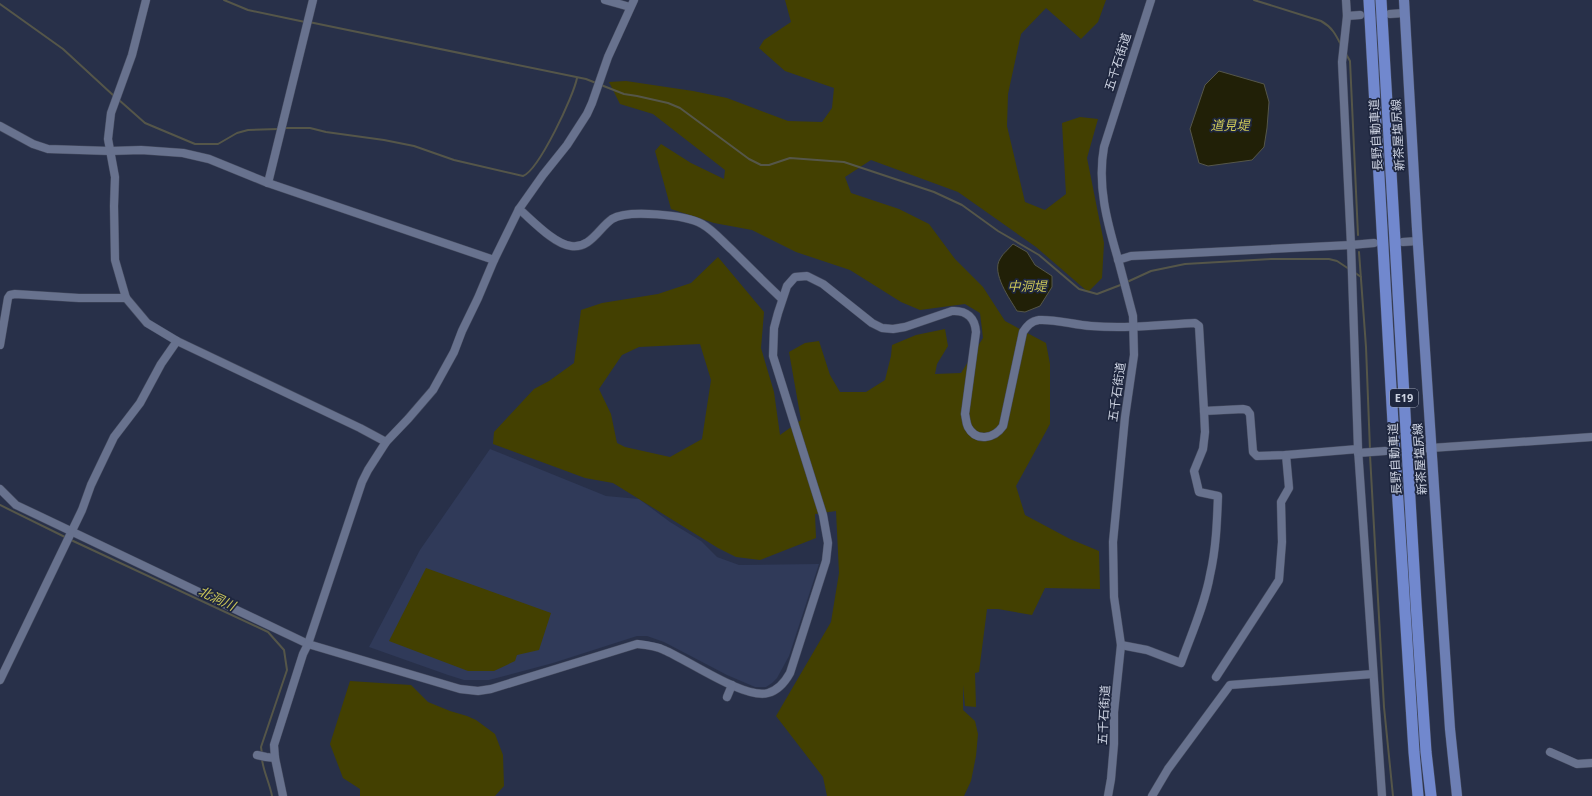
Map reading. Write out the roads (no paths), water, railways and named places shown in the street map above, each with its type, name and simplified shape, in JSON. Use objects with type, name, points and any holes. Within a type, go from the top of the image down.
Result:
[{"type":"highway","name":"長野自動車道","points":[[1369,0],[1394,439],[1418,796]]},
{"type":"highway","name":"長野自動車道","points":[[1381,0],[1416,596],[1426,752],[1431,796]]},
{"type":"main road","name":"新茶屋塩尻線","points":[[1404,0],[1418,241],[1450,729],[1457,796]]},
{"type":"street","points":[[146,0],[132,54],[111,113],[108,139],[115,177],[115,260],[126,298],[147,323],[177,341],[360,428],[386,442]]},
{"type":"street","points":[[268,183],[313,0]]},
{"type":"street","points":[[283,796],[275,758],[274,745],[302,654],[308,644],[362,482],[386,442],[433,390],[454,352],[494,260],[519,209],[567,145],[592,104],[608,57],[632,4],[605,0]]},
{"type":"street","name":"五千石街道","points":[[1108,796],[1114,744],[1114,712],[1121,645],[1114,597],[1113,542],[1123,436],[1134,355],[1134,327],[1133,316],[1102,191],[1101,163],[1104,147],[1151,0]]},
{"type":"street","points":[[1346,0],[1347,16],[1343,56],[1351,265],[1373,674],[1382,796]]},
{"type":"street","points":[[1390,14],[1404,13]]},
{"type":"street","points":[[1347,16],[1360,15]]},
{"type":"street","points":[[0,126],[33,144],[48,149],[110,151],[141,150],[183,153],[209,159],[268,183],[494,260]]},
{"type":"street","points":[[519,209],[557,241],[569,246],[578,247],[589,241],[612,219],[623,215],[662,215],[691,219],[702,224],[716,235],[782,299]]},
{"type":"street","points":[[1403,242],[1418,241]]},
{"type":"street","points":[[1118,260],[1131,256],[1374,243]]},
{"type":"street","points":[[0,489],[16,505],[308,644],[460,689],[478,691],[491,689],[637,644],[664,650],[747,692],[768,694],[780,687],[786,681],[826,561],[828,544],[823,515],[773,356],[774,328],[782,299],[787,286],[795,277],[808,276],[823,284],[872,323],[882,328],[893,330],[905,327],[952,310],[960,310],[967,313],[972,318],[976,332],[967,393],[965,414],[966,421],[967,426],[972,432],[986,438],[992,436],[1003,426],[1023,332],[1029,323],[1037,320],[1048,320],[1091,326],[1134,327],[1195,323],[1199,326],[1205,432],[1203,449],[1194,472],[1199,492],[1218,496],[1217,532],[1210,577],[1181,663],[1147,650],[1121,645]]},
{"type":"street","points":[[0,345],[8,298],[10,295],[126,298]]},
{"type":"street","points":[[0,680],[82,510],[91,485],[114,437],[140,403],[161,364],[177,341]]},
{"type":"street","points":[[1204,411],[1247,410],[1250,414],[1253,452],[1257,456],[1384,450]]},
{"type":"street","points":[[1416,449],[1592,437]]},
{"type":"street","points":[[1216,677],[1279,580],[1282,542],[1281,502],[1289,488],[1286,455]]},
{"type":"street","points":[[1152,796],[1168,769],[1230,685],[1373,674]]},
{"type":"street","points":[[727,697],[732,685]]},
{"type":"street","points":[[1550,752],[1577,764],[1592,763]]},
{"type":"street","points":[[257,755],[266,758],[275,758]]},
{"type":"water","name":"道見堤","points":[[1219,71],[1264,84],[1269,102],[1267,128],[1264,147],[1252,160],[1208,166],[1199,163],[1190,129],[1205,85]]},
{"type":"water","name":"中洞堤","points":[[1013,244],[1027,252],[1035,265],[1052,276],[1052,287],[1040,306],[1025,312],[1017,311],[1002,286],[998,271],[1000,259]]},
{"type":"waterway","points":[[224,0],[248,10],[305,22]]},
{"type":"waterway","points":[[1254,0],[1325,23],[1331,29],[1341,45]]},
{"type":"waterway","points":[[0,4],[63,49],[114,96]]},
{"type":"waterway","points":[[309,22],[586,79],[596,83]]},
{"type":"waterway","points":[[1346,54],[1350,61],[1358,235]]},
{"type":"waterway","points":[[285,128],[310,128],[326,132],[384,140],[414,146],[454,160],[523,176],[530,171],[538,161],[555,131],[570,100],[577,78]]},
{"type":"waterway","points":[[601,85],[624,94],[668,103],[680,108],[749,159],[761,165],[769,165],[790,158],[844,162],[934,192],[962,205],[998,231],[1039,255],[1079,289],[1097,294],[1123,284]]},
{"type":"waterway","points":[[119,100],[145,123],[195,144],[218,144],[237,133],[248,130],[278,129]]},
{"type":"waterway","points":[[1359,252],[1366,347],[1370,450]]},
{"type":"waterway","points":[[1127,282],[1151,271],[1185,264],[1271,259],[1329,259],[1337,261],[1349,269]]},
{"type":"waterway","points":[[1354,272],[1361,277]]},
{"type":"waterway","points":[[1370,455],[1384,707],[1393,796]]},
{"type":"waterway","name":"北洞川","points":[[0,505],[67,538]]},
{"type":"waterway","name":"北洞川","points":[[71,540],[268,632],[284,650],[287,670],[261,747],[262,754]]},
{"type":"waterway","name":"北洞川","points":[[262,758],[272,796]]}]
